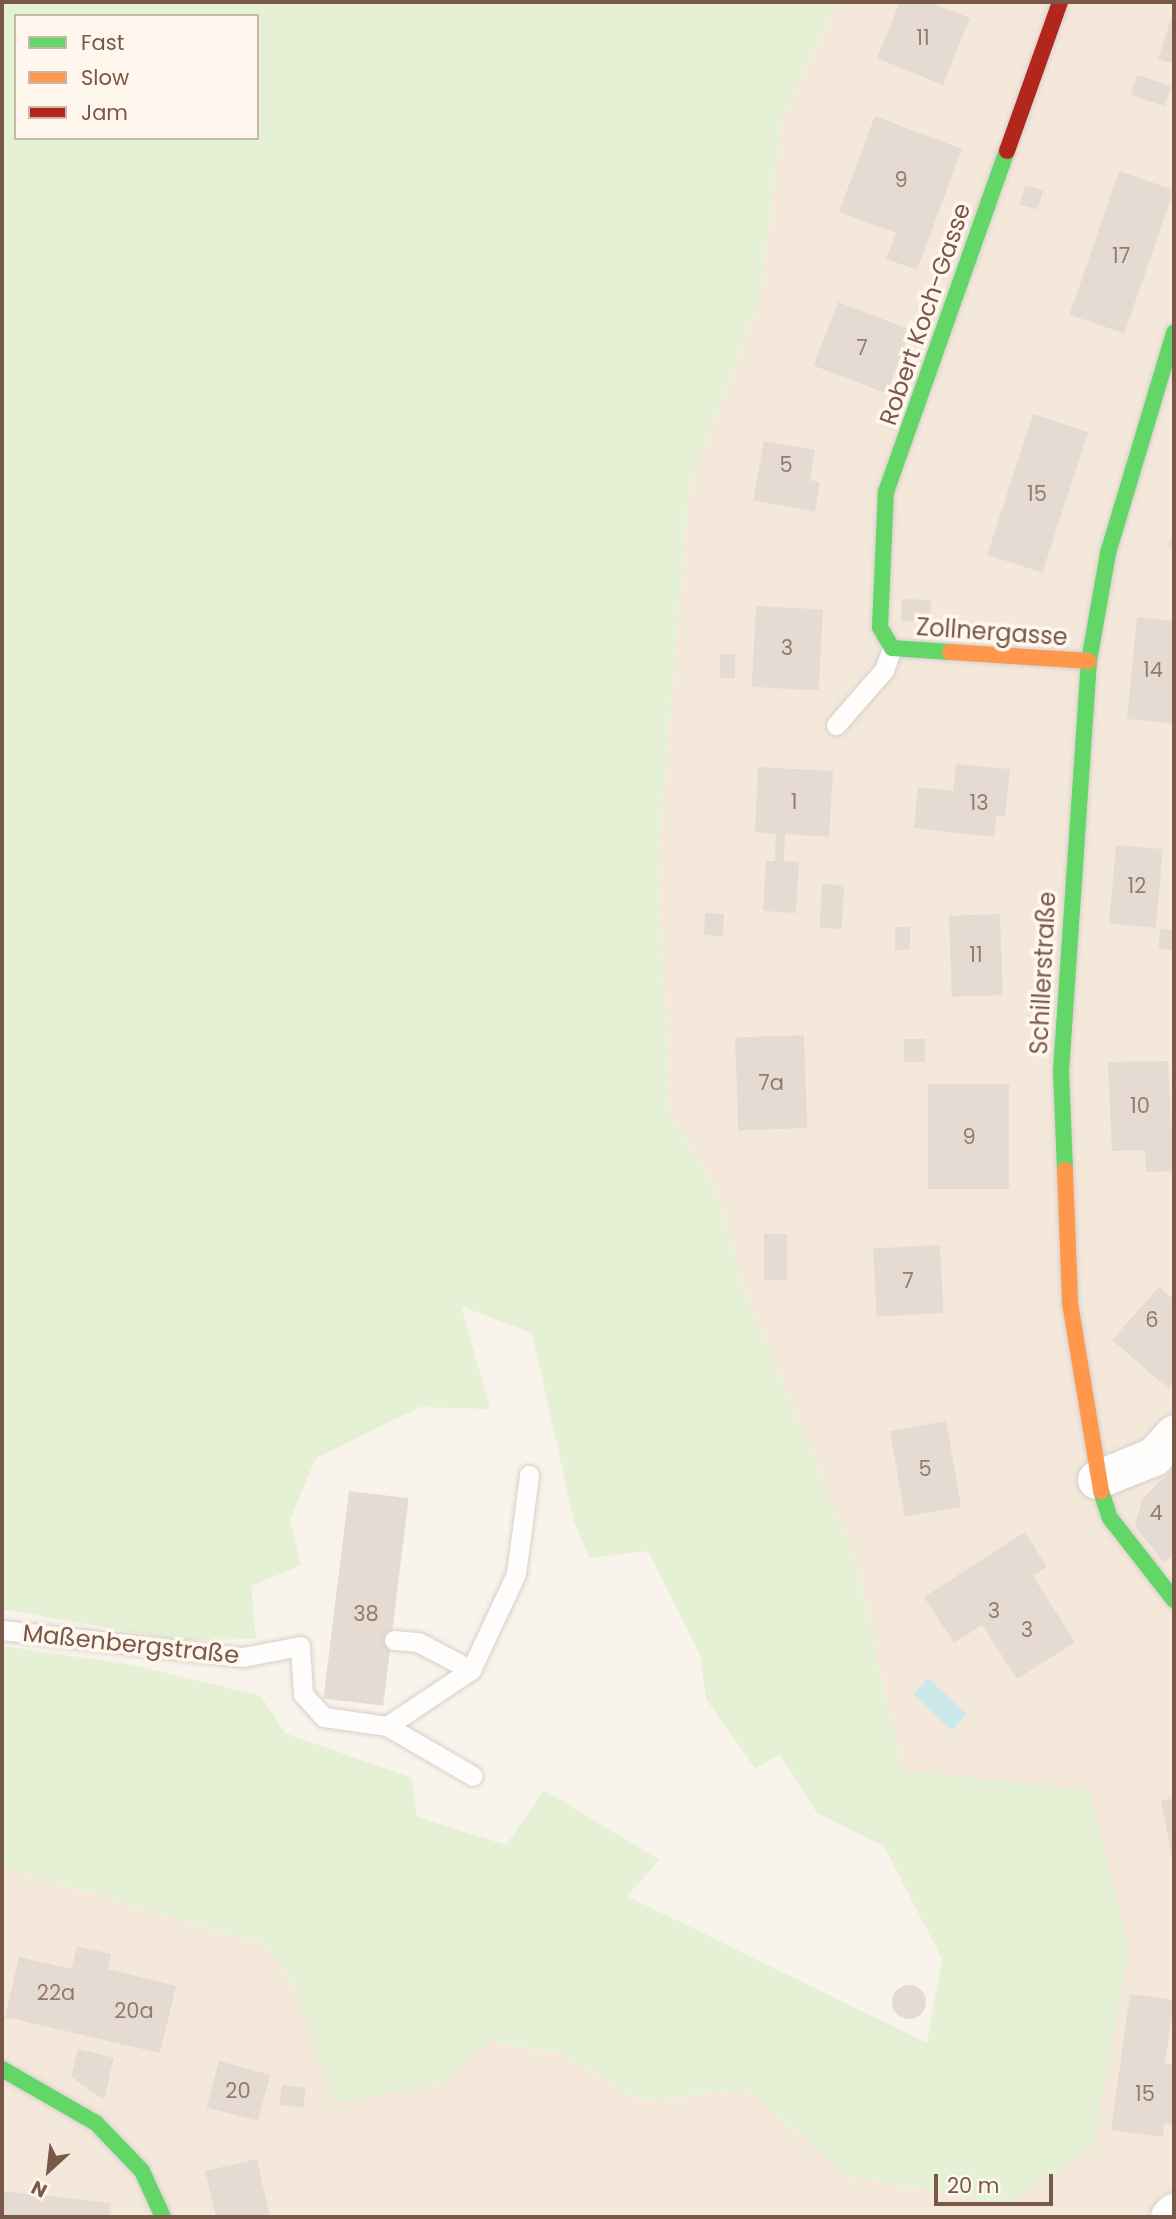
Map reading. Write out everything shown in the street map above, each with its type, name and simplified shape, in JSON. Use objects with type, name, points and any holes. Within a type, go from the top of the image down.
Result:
[{"type":"street","name":"Robert Koch-Gasse","points":[[892,648],[880,627],[886,492],[1060,2]]},
{"type":"street","name":"Schillerstraße","points":[[1174,333],[1108,553],[1089,661],[1061,1071],[1070,1303],[1097,1480],[1110,1518],[1174,1600]]},
{"type":"street","name":"Zollnergasse","points":[[892,648],[1089,661]]},
{"type":"street","points":[[1097,1480],[1154,1457],[1174,1435]]},
{"type":"street","points":[[2,2069],[96,2123],[142,2171],[163,2217]]},
{"type":"street","points":[[1170,2217],[1174,2213]]},
{"type":"lane","points":[[836,725],[884,670],[892,648]]},
{"type":"lane","points":[[473,1776],[387,1726],[471,1670],[516,1574],[529,1475]]},
{"type":"lane","name":"Maßenbergstraße","points":[[2,1630],[243,1657],[300,1646],[303,1694],[324,1717],[387,1726]]},
{"type":"lane","points":[[394,1640],[418,1643],[471,1670]]},
{"type":"shaded area","points":[[838,2],[1174,2],[1174,2217],[2,2217],[2,1867],[264,1944],[293,1982],[334,2102],[437,2084],[491,2041],[559,2054],[643,2101],[747,2089],[847,2176],[1006,2204],[1093,2145],[902,1770],[855,1559],[744,1289],[715,1187],[670,1117],[658,862],[689,488],[760,298],[781,121]]},
{"type":"green space","points":[[2,2],[838,2],[781,121],[760,298],[689,488],[658,862],[670,1117],[715,1187],[744,1289],[855,1559],[902,1770],[1090,1791],[1129,1949],[1093,2146],[1006,2204],[847,2176],[747,2089],[643,2101],[559,2054],[492,2041],[437,2084],[334,2103],[293,1982],[264,1944],[2,1867],[2,1646],[133,1665],[261,1696],[285,1733],[412,1778],[417,1817],[506,1845],[544,1790],[660,1860],[627,1896],[927,2043],[942,1959],[884,1846],[817,1813],[780,1755],[755,1768],[706,1699],[700,1655],[648,1551],[589,1558],[574,1521],[532,1333],[461,1306],[490,1409],[420,1407],[316,1458],[290,1519],[301,1565],[251,1586],[256,1639],[177,1640],[2,1609]]},
{"type":"water","points":[[928,1678],[967,1714],[952,1730],[913,1694]]},
{"type":"building","points":[[900,2],[928,2],[970,18],[943,85],[877,58]]},
{"type":"building","points":[[1174,9],[1174,64],[1158,59]]},
{"type":"building","points":[[1137,75],[1171,86],[1165,106],[1131,95]]},
{"type":"building","points":[[875,116],[962,149],[917,270],[886,259],[896,233],[839,212]]},
{"type":"building","points":[[1119,171],[1174,190],[1124,334],[1070,315]]},
{"type":"building","points":[[1025,185],[1043,190],[1038,209],[1019,204]]},
{"type":"building","points":[[838,302],[911,330],[886,393],[814,365]]},
{"type":"building","points":[[1033,414],[1088,432],[1042,573],[987,555]]},
{"type":"building","points":[[764,441],[815,450],[810,480],[820,482],[815,512],[753,500]]},
{"type":"building","points":[[1174,530],[1174,548],[1168,546]]},
{"type":"building","points":[[902,599],[931,600],[930,622],[901,621]]},
{"type":"building","points":[[756,606],[823,610],[819,690],[752,687]]},
{"type":"building","points":[[1137,617],[1174,621],[1174,724],[1127,719]]},
{"type":"building","points":[[720,654],[735,654],[735,678],[720,678]]},
{"type":"building","points":[[956,764],[1010,769],[1005,816],[997,815],[994,837],[914,828],[918,787],[953,791]]},
{"type":"building","points":[[758,767],[833,771],[829,837],[785,834],[784,861],[799,862],[796,913],[763,911],[766,861],[775,861],[776,834],[755,832]]},
{"type":"building","points":[[1116,845],[1163,849],[1156,928],[1109,924]]},
{"type":"building","points":[[822,884],[844,885],[842,929],[820,928]]},
{"type":"building","points":[[705,913],[724,914],[723,936],[704,935]]},
{"type":"building","points":[[1000,914],[1003,995],[952,997],[949,916]]},
{"type":"building","points":[[895,927],[910,927],[910,950],[895,950]]},
{"type":"building","points":[[1160,929],[1174,930],[1173,950],[1159,949]]},
{"type":"building","points":[[804,1035],[807,1128],[738,1130],[735,1037]]},
{"type":"building","points":[[904,1039],[925,1039],[925,1062],[904,1062]]},
{"type":"building","points":[[1168,1061],[1174,1171],[1146,1172],[1145,1150],[1112,1151],[1108,1062]]},
{"type":"building","points":[[928,1084],[1009,1084],[1009,1189],[928,1189]]},
{"type":"building","points":[[764,1234],[787,1234],[787,1280],[764,1280]]},
{"type":"building","points":[[940,1245],[944,1313],[877,1316],[873,1249]]},
{"type":"building","points":[[1159,1287],[1174,1300],[1174,1383],[1169,1389],[1112,1340]]},
{"type":"building","points":[[946,1421],[961,1507],[905,1517],[890,1431]]},
{"type":"building","points":[[1174,1468],[1174,1554],[1164,1563],[1135,1526],[1142,1499]]},
{"type":"building","points":[[349,1491],[409,1498],[383,1706],[324,1698]]},
{"type":"building","points":[[1025,1532],[1047,1567],[1033,1576],[1075,1642],[1017,1679],[982,1625],[954,1643],[924,1597]]},
{"type":"building","points":[[1174,1798],[1174,1863],[1173,1863],[1161,1801]]},
{"type":"building","points":[[77,1946],[111,1954],[108,1969],[176,1986],[160,2053],[5,2017],[19,1957],[71,1969]]},
{"type":"building","points":[[909,1985],[921,1990],[926,2002],[921,2014],[909,2019],[897,2014],[892,2002],[897,1990]]},
{"type":"building","points":[[1130,1994],[1174,2000],[1165,2063],[1174,2065],[1174,2125],[1164,2124],[1163,2137],[1111,2130]]},
{"type":"building","points":[[78,2049],[114,2058],[104,2100],[71,2077]]},
{"type":"building","points":[[219,2061],[270,2075],[258,2121],[207,2107]]},
{"type":"building","points":[[282,2085],[306,2088],[303,2108],[280,2105]]},
{"type":"building","points":[[257,2159],[270,2217],[216,2217],[205,2171]]},
{"type":"building","points":[[2,2191],[111,2203],[109,2217],[2,2217]]},
{"type":"traffic: fast","points":[[950,652],[892,648],[880,627],[886,492],[1007,151]]},
{"type":"traffic: fast","points":[[1065,1170],[1061,1071],[1089,661],[1108,553],[1174,333]]},
{"type":"traffic: fast","points":[[1101,1491],[1110,1518],[1174,1600]]},
{"type":"traffic: fast","points":[[2,2069],[96,2123],[142,2171],[163,2217]]},
{"type":"traffic: slow","points":[[950,652],[1089,661]]},
{"type":"traffic: slow","points":[[1065,1170],[1070,1303],[1101,1491]]},
{"type":"traffic: jam","points":[[1007,151],[1060,2]]}]
